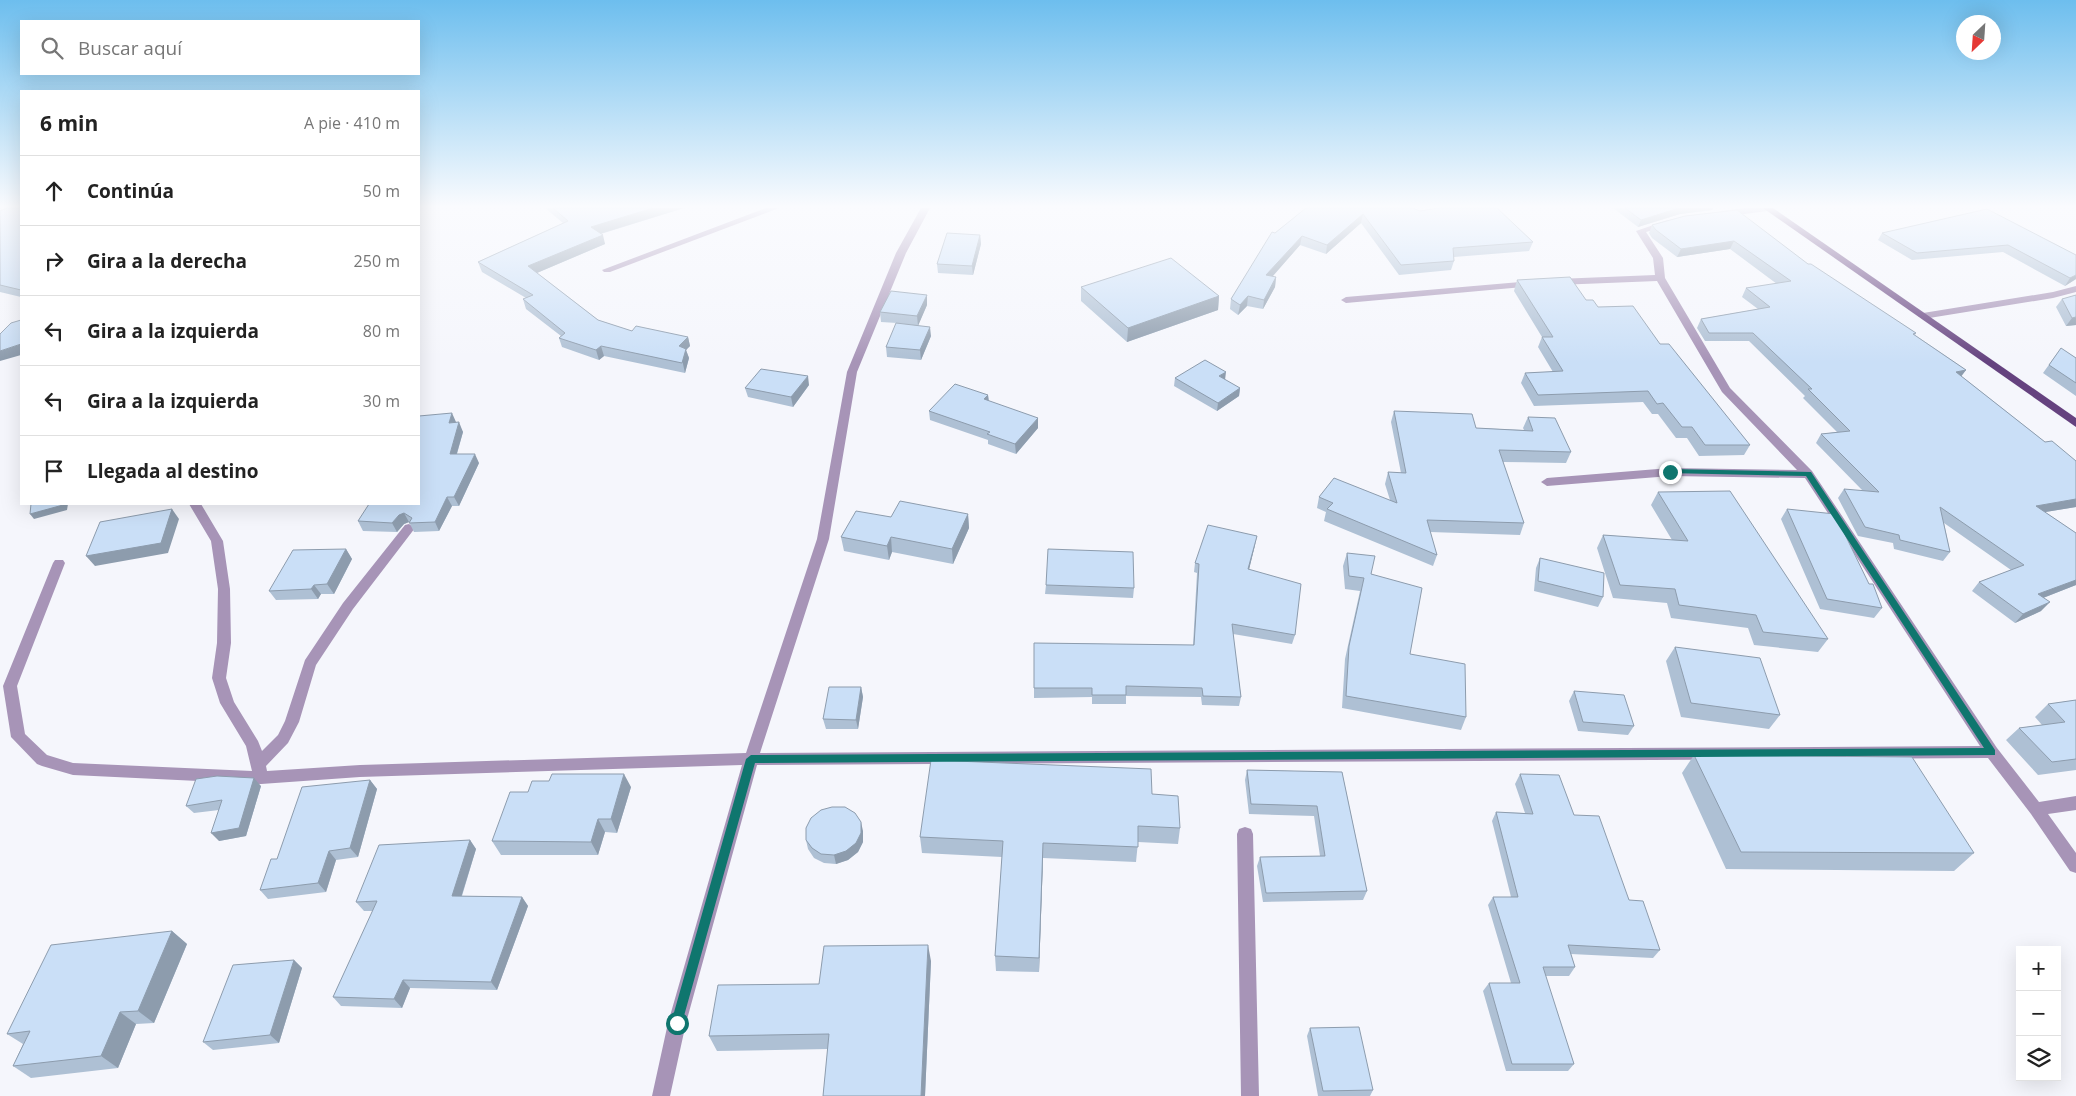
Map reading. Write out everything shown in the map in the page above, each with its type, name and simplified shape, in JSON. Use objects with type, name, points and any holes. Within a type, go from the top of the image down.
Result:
[{"type":"main road","points":[[1840,259],[2076,423]]},
{"type":"street","points":[[607,270],[636,259]]},
{"type":"street","points":[[661,1096],[677,1023],[751,759],[823,539],[852,372],[898,259]]},
{"type":"street","points":[[1658,259],[1660,278],[1726,390],[1808,474],[1992,752],[2036,809],[2076,866]]},
{"type":"street","points":[[1346,300],[1542,283],[1660,278]]},
{"type":"street","points":[[1922,316],[2053,295],[2076,289]]},
{"type":"street","points":[[1546,482],[1670,472],[1808,474]]},
{"type":"street","points":[[196,505],[217,541],[224,589],[224,643],[219,678],[227,703],[253,746],[259,772]]},
{"type":"street","points":[[259,772],[283,739],[292,722],[310,664],[348,606],[410,528]]},
{"type":"street","points":[[58,563],[10,686],[18,737],[42,760],[73,769],[259,772],[360,771],[751,759],[1992,752]]},
{"type":"street","points":[[2036,809],[2076,803]]},
{"type":"street","points":[[1245,834],[1250,1096]]},
{"type":"building","points":[[0,259],[20,259],[20,290],[0,285]]},
{"type":"building","points":[[484,259],[545,259],[528,266],[598,320],[632,331],[636,326],[688,337],[679,346],[686,349],[682,363],[601,346],[596,350],[559,338],[565,333],[523,299],[533,295],[478,262]]},
{"type":"building","points":[[939,259],[974,259],[972,266],[937,264]]},
{"type":"building","points":[[1172,259],[1219,296],[1128,328],[1081,287]]},
{"type":"building","points":[[1255,259],[1281,259],[1266,275],[1276,277],[1264,300],[1248,296],[1240,305],[1231,299]]},
{"type":"building","points":[[1397,259],[1454,259],[1454,261],[1401,265]]},
{"type":"building","points":[[1760,259],[1802,259],[1811,264],[1916,333],[1913,334],[1966,370],[1956,372],[2045,442],[2052,441],[2076,461],[2076,499],[2036,506],[2076,533],[2076,580],[2038,594],[2050,602],[2023,614],[1979,582],[2024,565],[1940,507],[1950,552],[1900,540],[1899,535],[1865,527],[1844,489],[1879,492],[1821,434],[1850,431],[1808,389],[1812,389],[1753,333],[1709,333],[1701,319],[1770,307],[1746,288],[1791,281]]},
{"type":"building","points":[[2035,259],[2076,259],[2076,275],[2070,278]]},
{"type":"building","points":[[1570,277],[1586,300],[1593,300],[1598,307],[1633,306],[1660,344],[1669,344],[1750,445],[1705,445],[1692,427],[1682,427],[1663,403],[1657,404],[1648,391],[1538,395],[1525,373],[1563,371],[1542,337],[1553,337],[1517,280]]},
{"type":"building","points":[[891,291],[927,295],[917,316],[880,312]]},
{"type":"building","points":[[2076,295],[2076,317],[2072,318],[2062,299]]},
{"type":"building","points":[[20,320],[20,344],[0,351],[0,334],[11,323]]},
{"type":"building","points":[[896,323],[930,327],[920,350],[886,347]]},
{"type":"building","points":[[2061,348],[2076,358],[2076,383],[2049,365]]},
{"type":"building","points":[[1205,360],[1226,372],[1219,376],[1240,388],[1218,403],[1175,378]]},
{"type":"building","points":[[761,369],[808,376],[791,397],[745,388]]},
{"type":"building","points":[[955,384],[988,395],[984,399],[1038,418],[1015,444],[987,434],[990,432],[929,411]]},
{"type":"building","points":[[1394,411],[1472,414],[1476,428],[1533,431],[1528,417],[1555,418],[1571,452],[1499,450],[1524,523],[1427,520],[1437,555],[1327,509],[1333,503],[1319,497],[1334,478],[1397,503],[1388,472],[1406,473]]},
{"type":"building","points":[[452,413],[449,423],[459,422],[450,454],[475,454],[454,497],[447,497],[435,522],[409,523],[412,518],[404,513],[399,515],[392,523],[358,521],[368,505],[420,505],[420,416]]},
{"type":"building","points":[[1730,491],[1828,639],[1763,632],[1756,615],[1679,605],[1675,589],[1620,585],[1603,535],[1688,541],[1658,492]]},
{"type":"building","points":[[900,501],[968,514],[952,549],[891,537],[887,546],[841,537],[856,511],[891,517]]},
{"type":"building","points":[[31,505],[63,505],[30,514]]},
{"type":"building","points":[[172,509],[161,543],[86,556],[100,522]]},
{"type":"building","points":[[1787,509],[1835,514],[1869,584],[1873,584],[1882,608],[1827,599]]},
{"type":"building","points":[[1208,525],[1257,536],[1248,569],[1301,584],[1295,635],[1232,624],[1241,697],[1203,696],[1202,688],[1126,686],[1126,695],[1092,695],[1092,688],[1034,688],[1034,643],[1194,645],[1199,564],[1195,563]]},
{"type":"building","points":[[346,549],[327,584],[314,585],[311,589],[269,591],[293,550]]},
{"type":"building","points":[[1048,549],[1133,552],[1134,588],[1046,585]]},
{"type":"building","points":[[1347,553],[1375,556],[1371,574],[1422,588],[1410,654],[1465,664],[1466,717],[1346,696],[1349,646],[1364,578],[1349,576]]},
{"type":"building","points":[[1540,558],[1604,573],[1603,597],[1538,581]]},
{"type":"building","points":[[1675,647],[1760,658],[1780,715],[1691,703]]},
{"type":"building","points":[[829,687],[861,687],[856,720],[823,719]]},
{"type":"building","points":[[1574,691],[1624,695],[1634,726],[1583,722]]},
{"type":"building","points":[[2076,700],[2076,759],[2052,762],[2019,728],[2065,722],[2048,704]]},
{"type":"building","points":[[1694,755],[1912,757],[1974,853],[1741,852]]},
{"type":"building","points":[[931,760],[1151,769],[1152,794],[1178,796],[1180,828],[1138,826],[1138,847],[1043,843],[1039,958],[995,956],[1003,841],[920,837]]},
{"type":"building","points":[[1247,770],[1342,772],[1367,891],[1266,893],[1260,857],[1325,856],[1317,806],[1251,804]]},
{"type":"building","points":[[552,774],[624,774],[611,819],[598,819],[591,842],[492,841],[510,792],[528,792],[532,781],[549,781]]},
{"type":"building","points":[[1520,774],[1559,775],[1574,815],[1599,816],[1629,900],[1643,901],[1660,950],[1568,945],[1575,967],[1543,967],[1574,1064],[1512,1064],[1489,983],[1520,983],[1493,897],[1518,897],[1496,812],[1533,814]]},
{"type":"building","points":[[217,776],[254,778],[239,828],[211,833],[222,800],[186,806],[196,779]]},
{"type":"building","points":[[370,780],[350,848],[329,851],[318,883],[260,890],[271,859],[277,859],[302,787]]},
{"type":"building","points":[[832,807],[845,807],[855,813],[861,822],[861,833],[856,843],[846,851],[834,855],[821,854],[812,848],[806,840],[806,828],[811,818],[821,810]]},
{"type":"building","points":[[470,840],[452,896],[522,897],[491,982],[403,980],[394,999],[333,997],[377,901],[356,902],[379,845]]},
{"type":"building","points":[[172,931],[138,1011],[120,1012],[101,1056],[13,1066],[30,1031],[7,1034],[51,945]]},
{"type":"building","points":[[928,945],[921,1096],[823,1096],[829,1034],[709,1036],[718,985],[819,984],[824,946]]},
{"type":"building","points":[[294,960],[270,1035],[203,1042],[233,965]]},
{"type":"building","points":[[1359,1027],[1373,1090],[1323,1091],[1310,1028]]},
{"type":"route","points":[[677,1023],[751,759],[1573,756],[1992,752],[1808,474],[1670,472]]}]
